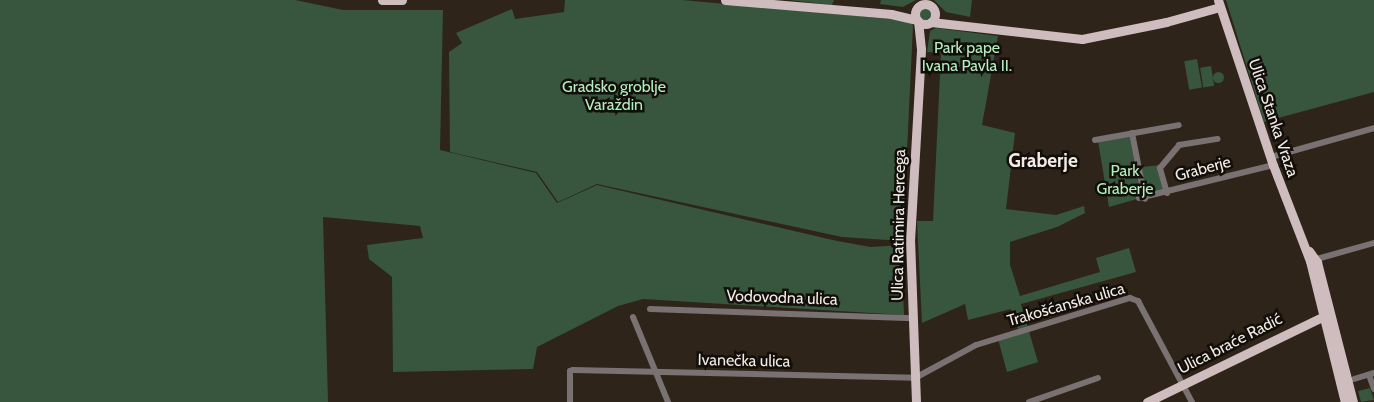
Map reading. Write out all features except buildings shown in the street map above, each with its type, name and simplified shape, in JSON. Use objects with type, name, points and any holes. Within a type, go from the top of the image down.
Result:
[{"type":"main road","points":[[382,0],[402,0]]},
{"type":"main road","points":[[725,0],[891,14],[930,22],[964,24],[1082,39],[1166,22],[1219,3]]},
{"type":"main road","name":"Ulica Stanka Vraza","points":[[1219,3],[1272,161],[1304,245],[1312,260],[1325,315],[1347,381]]},
{"type":"main road","points":[[891,14],[918,5],[931,5],[964,24]]},
{"type":"main road","name":"Ulica Ratimira Hercega","points":[[916,402],[911,227],[921,49],[917,20],[918,5]]},
{"type":"main road","name":"Ulica Ratimira Hercega","points":[[921,49],[930,22],[931,5]]},
{"type":"main road","name":"Ulica braće Radić","points":[[1147,402],[1325,315]]},
{"type":"main road","points":[[1345,402],[1347,381]]},
{"type":"main road","points":[[1347,381],[1353,402]]},
{"type":"street","points":[[1095,140],[1179,126]]},
{"type":"street","name":"Graberje","points":[[1132,133],[1142,199],[1272,161],[1328,141],[1374,128]]},
{"type":"street","points":[[1167,193],[1160,168],[1180,146],[1218,139]]},
{"type":"street","points":[[1312,260],[1374,243]]},
{"type":"street","name":"Trakošćanska ulica","points":[[915,378],[976,345],[1130,298],[1138,301],[1192,402]]},
{"type":"street","name":"Vodovodna ulica","points":[[650,309],[913,318]]},
{"type":"street","points":[[633,317],[654,372],[668,402]]},
{"type":"street","name":"Ivanečka ulica","points":[[570,402],[570,371],[573,370],[915,378]]},
{"type":"street","points":[[1347,381],[1372,375],[1374,390]]},
{"type":"street","points":[[1029,402],[1098,378]]},
{"type":"green space","points":[[0,0],[295,0],[343,10],[443,10],[440,150],[536,173],[557,203],[597,185],[837,241],[871,247],[901,245],[904,315],[643,299],[618,306],[537,347],[533,369],[393,372],[392,277],[369,259],[367,245],[423,238],[420,226],[323,217],[328,402],[0,402]]},
{"type":"green space","name":"Gradsko groblje Varaždin","points":[[565,0],[682,0],[911,21],[913,26],[903,234],[897,240],[842,237],[597,184],[558,202],[537,172],[450,152],[449,52],[462,43],[456,33],[512,9],[515,19],[564,12]]},
{"type":"green space","points":[[789,0],[834,0],[832,5]]},
{"type":"green space","points":[[881,0],[916,0],[903,7],[880,4]]},
{"type":"green space","points":[[934,0],[972,0],[970,17],[946,12]]},
{"type":"green space","points":[[1226,0],[1374,0],[1374,92],[1264,122]]},
{"type":"green space","points":[[923,8],[927,8],[931,14],[927,20],[923,20],[919,16],[919,12]]},
{"type":"green space","name":"Park pape Ivana Pavla II.","points":[[936,28],[998,36],[982,125],[1015,133],[1006,209],[1056,215],[1084,206],[1085,213],[1057,227],[1010,242],[1010,265],[1020,296],[1100,272],[1096,258],[1129,248],[1136,272],[1021,304],[1038,362],[1007,372],[998,339],[1019,332],[1011,309],[968,320],[965,304],[922,323],[917,221],[933,221],[941,53],[927,52],[930,31]]},
{"type":"green space","points":[[1197,59],[1202,88],[1189,90],[1184,61]]},
{"type":"green space","points":[[1211,66],[1214,86],[1203,87],[1200,68]]},
{"type":"green space","points":[[1218,71],[1224,77],[1218,83],[1212,77]]},
{"type":"green space","name":"Park Graberje","points":[[1134,134],[1141,167],[1162,165],[1169,190],[1109,207],[1098,141]]},
{"type":"green space","points":[[1370,388],[1374,400],[1361,402],[1358,391]]},
{"type":"district","name":"Graberje","points":[[1043,161]]}]
